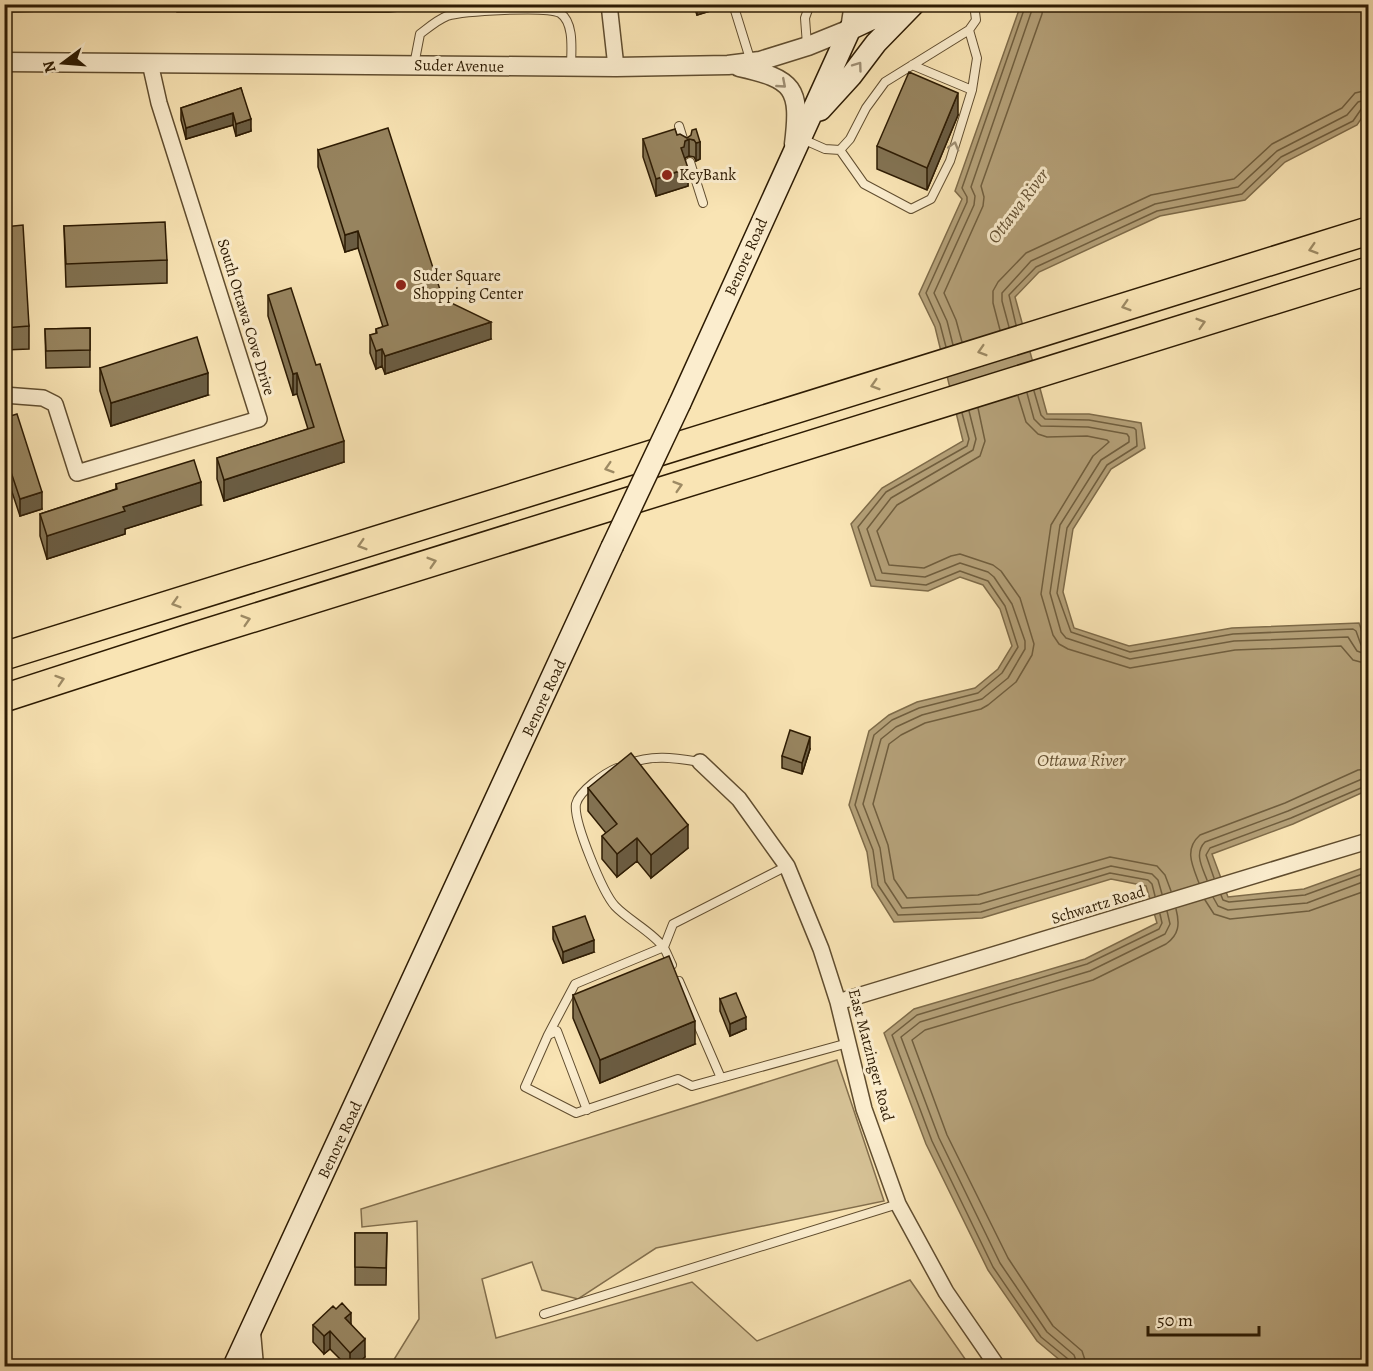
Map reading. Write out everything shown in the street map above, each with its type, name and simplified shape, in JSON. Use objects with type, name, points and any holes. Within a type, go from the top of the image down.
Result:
[{"type":"highway","points":[[4,656],[1368,231]]},
{"type":"highway","points":[[4,698],[201,634],[1368,271]]},
{"type":"main road","name":"Suder Avenue","points":[[850,29],[903,4]]},
{"type":"main road","points":[[800,139],[876,43],[914,4]]},
{"type":"main road","name":"Benore Road","points":[[234,1366],[534,721],[850,29]]},
{"type":"street","points":[[609,4],[616,67]]},
{"type":"street","points":[[850,29],[854,4]]},
{"type":"street","name":"Suder Avenue","points":[[4,62],[571,67],[728,65],[750,62],[808,46],[850,29]]},
{"type":"street","name":"South Ottawa Cove Drive","points":[[4,395],[43,398],[55,404],[77,473],[259,419],[163,114],[150,63]]},
{"type":"street","points":[[728,65],[768,74],[782,82],[795,97],[800,139]]},
{"type":"street","name":"East Matzinger Road","points":[[700,762],[739,799],[787,866],[821,949],[838,1002],[864,1109],[898,1204],[946,1292],[997,1366]]},
{"type":"street","name":"Schwartz Road","points":[[838,1002],[1368,841]]},
{"type":"street","points":[[251,1332],[255,1366]]},
{"type":"lane","points":[[733,4],[750,62]]},
{"type":"lane","points":[[808,46],[805,18],[810,4]]},
{"type":"lane","points":[[840,150],[850,139],[866,108],[885,82],[969,30],[976,20],[974,4]]},
{"type":"lane","points":[[414,65],[420,34],[447,16],[481,8],[547,11],[560,14],[568,23],[571,67]]},
{"type":"lane","points":[[840,150],[864,184],[911,209],[931,199],[950,161],[972,90],[977,58],[969,30]]},
{"type":"lane","points":[[912,64],[972,90]]},
{"type":"lane","points":[[679,126],[686,149]]},
{"type":"lane","points":[[800,139],[825,149],[840,150]]},
{"type":"lane","points":[[690,162],[703,203]]},
{"type":"lane","points":[[700,762],[652,757],[633,762],[605,773],[580,796],[576,804],[579,821],[597,876],[614,906],[664,947],[721,1078]]},
{"type":"lane","points":[[787,866],[673,924],[664,947],[575,984],[548,1035],[525,1087],[576,1113],[678,1079],[692,1086],[849,1043]]},
{"type":"lane","points":[[548,1035],[557,1031],[587,1110]]},
{"type":"lane","points":[[544,1314],[898,1204]]},
{"type":"shaded area","points":[[837,1060],[884,1201],[656,1248],[578,1299],[542,1290],[532,1262],[482,1279],[496,1338],[692,1282],[757,1341],[910,1280],[970,1366],[390,1366],[419,1319],[417,1221],[362,1227],[361,1209]]},
{"type":"water","name":"Ottawa River","points":[[1029,4],[1368,5],[1368,109],[1357,125],[1285,162],[1245,200],[1160,216],[1039,272],[1015,297],[1047,414],[1089,414],[1141,423],[1145,448],[1111,469],[1073,529],[1063,592],[1074,628],[1129,646],[1232,628],[1359,623],[1368,649],[1368,790],[1293,824],[1212,854],[1228,897],[1304,889],[1368,866],[1368,1366],[1067,1366],[1037,1341],[988,1270],[926,1144],[884,1033],[914,1009],[1085,959],[1157,923],[1146,886],[1111,879],[982,918],[894,922],[872,887],[867,852],[849,805],[869,731],[889,715],[917,702],[975,688],[998,669],[1012,646],[1000,609],[983,585],[960,577],[928,591],[871,586],[851,524],[882,488],[963,441],[935,327],[919,294],[962,199],[955,191],[1020,7]]},
{"type":"building","points":[[909,72],[958,93],[927,168],[877,146]]},
{"type":"building","points":[[241,88],[251,119],[236,124],[233,113],[186,128],[181,108]]},
{"type":"building","name":"Suder Square Shopping Center","points":[[388,128],[443,299],[491,322],[385,356],[382,349],[376,351],[370,335],[377,333],[376,329],[388,325],[358,231],[345,235],[318,150]]},
{"type":"building","points":[[675,129],[677,135],[680,134],[687,138],[691,135],[692,130],[696,129],[700,142],[696,143],[689,139],[681,148],[688,168],[656,179],[643,139]]},
{"type":"building","points":[[165,222],[167,260],[66,264],[64,226]]},
{"type":"building","points":[[23,225],[29,326],[4,328],[4,227]]},
{"type":"building","points":[[291,288],[316,365],[320,364],[344,441],[224,480],[217,458],[314,427],[297,373],[293,374],[268,295]]},
{"type":"building","points":[[90,328],[90,350],[46,351],[45,329]]},
{"type":"building","points":[[197,337],[208,373],[111,403],[100,368]]},
{"type":"building","points":[[17,414],[42,492],[20,499],[4,451],[4,418]]},
{"type":"building","points":[[194,460],[201,482],[123,507],[125,511],[47,536],[40,514],[117,489],[116,484]]},
{"type":"building","points":[[790,730],[810,737],[802,763],[782,756]]},
{"type":"building","points":[[631,753],[688,825],[651,855],[637,838],[617,854],[602,836],[617,824],[588,788]]},
{"type":"building","points":[[585,916],[594,940],[563,952],[553,927]]},
{"type":"building","points":[[669,956],[695,1021],[600,1060],[573,995]]},
{"type":"building","points":[[736,993],[746,1017],[730,1024],[720,999]]},
{"type":"building","points":[[355,1233],[387,1233],[386,1268],[355,1267]]},
{"type":"building","points":[[342,1303],[351,1313],[345,1318],[365,1339],[350,1353],[330,1331],[324,1336],[313,1325],[333,1306],[336,1309]]},
{"type":"place","name":"KeyBank","points":[[667,175]]},
{"type":"place","name":"Suder Square Shopping Center","points":[[401,285]]}]
